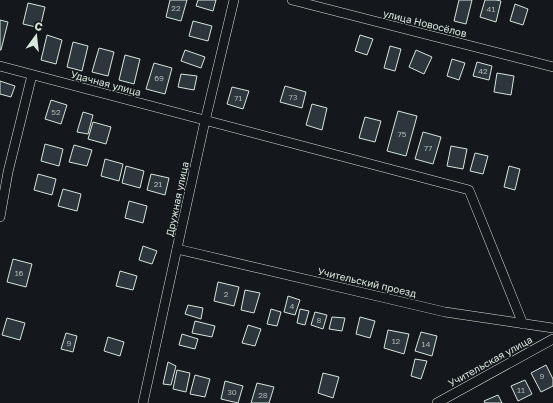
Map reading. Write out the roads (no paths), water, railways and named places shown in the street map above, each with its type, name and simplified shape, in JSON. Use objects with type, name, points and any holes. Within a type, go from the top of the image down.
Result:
[{"type":"street","name":"Дружная улица","points":[[143,403],[205,121],[234,0]]},
{"type":"street","name":"улица Новосёлов","points":[[292,0],[553,67]]},
{"type":"street","name":"Удачная улица","points":[[0,66],[469,190],[523,324]]},
{"type":"street","points":[[0,217],[8,172],[32,75]]},
{"type":"street","name":"Учительский проезд","points":[[177,250],[445,312],[553,328]]},
{"type":"street","name":"Учительская улица","points":[[437,403],[553,339]]}]
